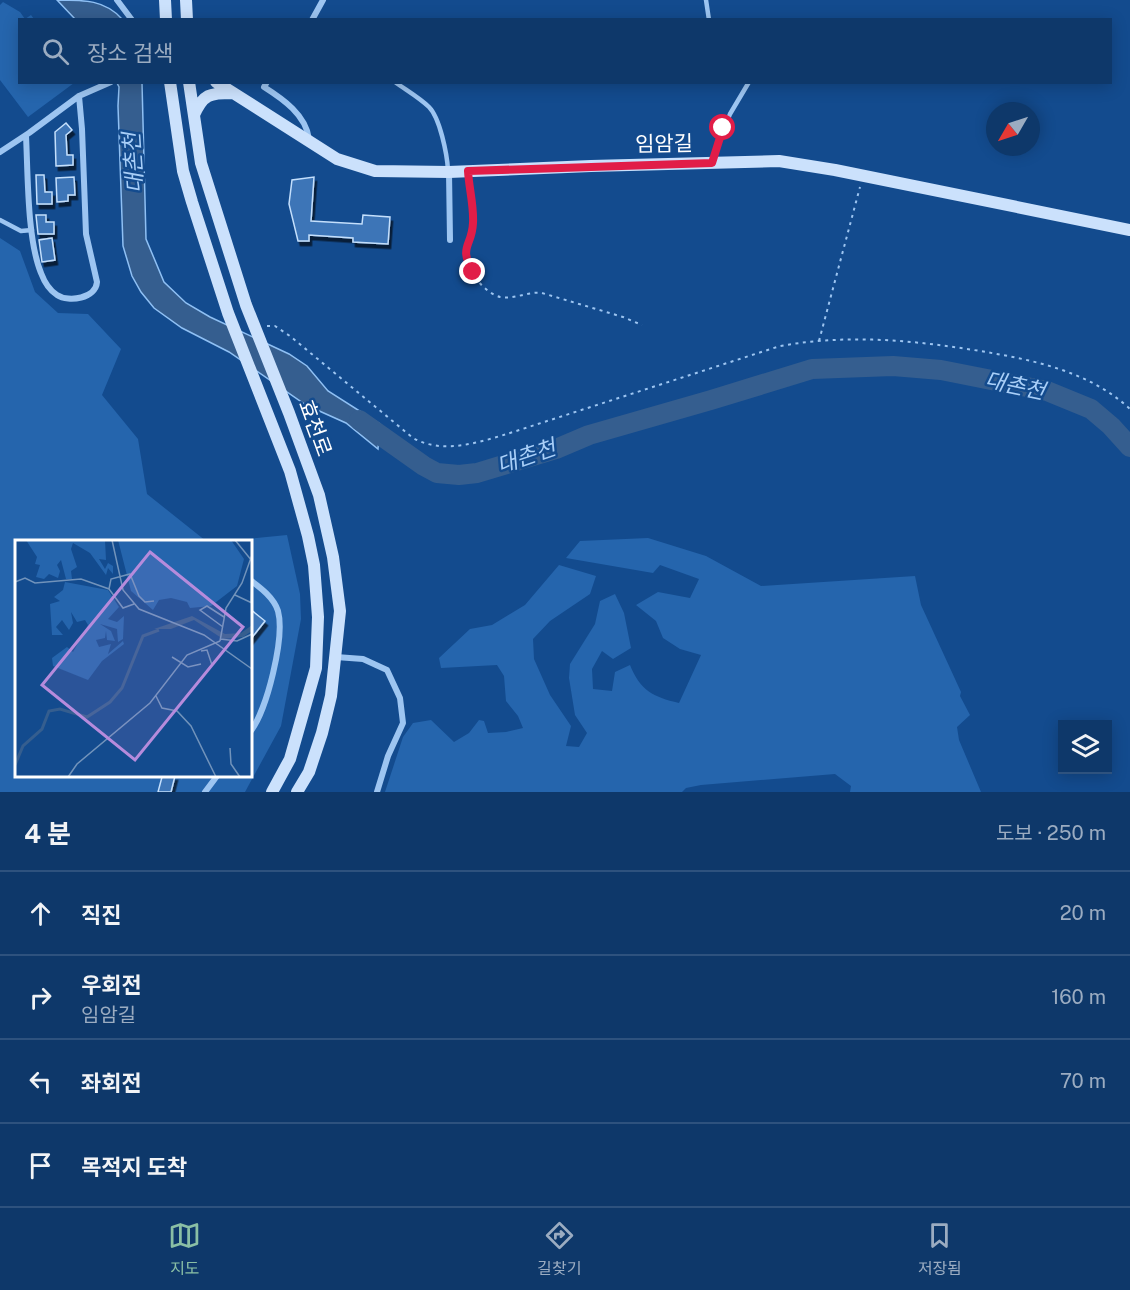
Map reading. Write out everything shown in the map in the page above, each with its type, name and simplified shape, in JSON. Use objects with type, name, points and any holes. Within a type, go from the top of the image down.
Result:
[{"type":"main road","points":[[165,0],[166,18]]},
{"type":"main road","points":[[186,0],[187,18]]},
{"type":"main road","name":"효천로","points":[[170,84],[183,171],[228,313],[290,471],[314,565],[318,617],[316,668],[308,704],[290,759],[272,792]]},
{"type":"main road","name":"효천로","points":[[189,84],[201,163],[246,305],[319,495],[333,557],[340,611],[331,696],[309,772],[297,792]]},
{"type":"main road","name":"임암길","points":[[219,84],[338,159],[375,171],[448,172],[779,161],[1130,230]]},
{"type":"main road","points":[[194,116],[203,98],[213,93],[232,93]]},
{"type":"street","points":[[117,0],[130,18]]},
{"type":"street","points":[[313,18],[323,0]]},
{"type":"street","points":[[0,152],[26,136],[79,96],[106,84]]},
{"type":"street","points":[[266,84],[264,87],[300,116],[309,135],[309,142]]},
{"type":"street","points":[[26,136],[32,230],[41,273],[54,294],[69,300],[93,293],[97,288],[97,282],[86,234],[79,96]]},
{"type":"street","points":[[448,172],[450,240]]},
{"type":"street","points":[[252,582],[273,602],[279,618],[276,656],[269,691],[260,719],[252,729]]},
{"type":"street","points":[[336,657],[363,659],[387,670],[400,698],[403,723],[388,756],[377,792]]},
{"type":"street","points":[[205,792],[216,777]]},
{"type":"lane","points":[[706,0],[708,18]]},
{"type":"lane","points":[[398,84],[430,107],[447,156],[448,172]]},
{"type":"lane","points":[[712,163],[730,114],[748,84]]},
{"type":"lane","points":[[0,220],[21,231],[32,230]]},
{"type":"path","points":[[468,171],[473,223],[466,247],[466,257],[473,272],[489,291],[506,297],[542,292],[642,325]]},
{"type":"path","points":[[819,341],[863,176]]},
{"type":"path","points":[[256,329],[269,326],[283,331],[413,438],[437,447],[485,440],[772,349],[819,341],[854,339],[908,340],[1019,358],[1074,374],[1110,393],[1130,409]]},
{"type":"shaded area","points":[[3,2],[20,12],[24,18],[18,18],[18,84],[73,84],[28,117],[0,80],[0,5]]},
{"type":"shaded area","points":[[0,238],[20,251],[35,292],[58,313],[88,314],[121,349],[102,395],[138,439],[147,494],[205,540],[15,540],[15,777],[252,777],[252,540],[238,540],[287,535],[300,594],[301,619],[281,726],[245,792],[0,792]]},
{"type":"shaded area","points":[[648,538],[706,556],[761,586],[915,576],[921,605],[970,715],[957,727],[959,740],[981,792],[850,792],[851,786],[835,774],[701,785],[686,788],[682,792],[385,792],[403,737],[413,723],[431,720],[454,742],[469,733],[479,720],[484,721],[488,733],[523,728],[518,716],[506,701],[504,676],[497,665],[441,668],[439,658],[470,629],[492,625],[525,605],[559,565],[596,576],[590,594],[550,621],[533,639],[534,659],[550,695],[571,726],[566,746],[579,747],[587,733],[575,715],[569,678],[570,664],[595,624],[600,601],[615,594],[624,613],[631,648],[613,659],[602,651],[592,669],[593,689],[612,691],[615,672],[630,665],[638,681],[648,691],[679,703],[701,655],[680,649],[663,638],[656,621],[636,605],[658,592],[690,598],[699,579],[660,565],[653,573],[566,558],[580,541]]},
{"type":"water","points":[[57,0],[94,2],[109,8],[121,18],[74,18]]},
{"type":"water","points":[[118,84],[142,84],[146,239],[164,282],[186,303],[210,317],[289,354],[307,366],[328,391],[380,424],[378,449],[346,423],[306,405],[229,352],[182,328],[154,308],[141,292],[132,276],[123,246]]},
{"type":"building","points":[[66,123],[72,130],[66,135],[67,155],[73,155],[73,165],[56,166],[55,132]]},
{"type":"building","points":[[36,175],[44,175],[45,192],[52,192],[52,204],[37,204]]},
{"type":"building","points":[[74,177],[75,195],[68,195],[68,201],[57,202],[56,178]]},
{"type":"building","points":[[314,177],[311,221],[362,224],[363,215],[390,217],[388,244],[353,242],[353,238],[309,235],[309,241],[298,241],[289,204],[292,180]]},
{"type":"building","points":[[36,215],[46,215],[46,222],[54,222],[54,234],[38,234]]},
{"type":"building","points":[[52,238],[55,260],[42,262],[39,240]]},
{"type":"building","points":[[252,611],[265,621],[252,637]]},
{"type":"building","points":[[162,777],[175,777],[171,792],[158,792]]},
{"type":"waterway","name":"대촌천","points":[[359,420],[424,466],[437,473],[459,475],[477,473],[556,449],[589,435],[812,369],[893,366],[941,370],[1047,391],[1091,409],[1130,447]]},
{"type":"route","points":[[473,272],[466,257],[466,247],[473,223],[468,171],[712,163],[723,128]]}]
